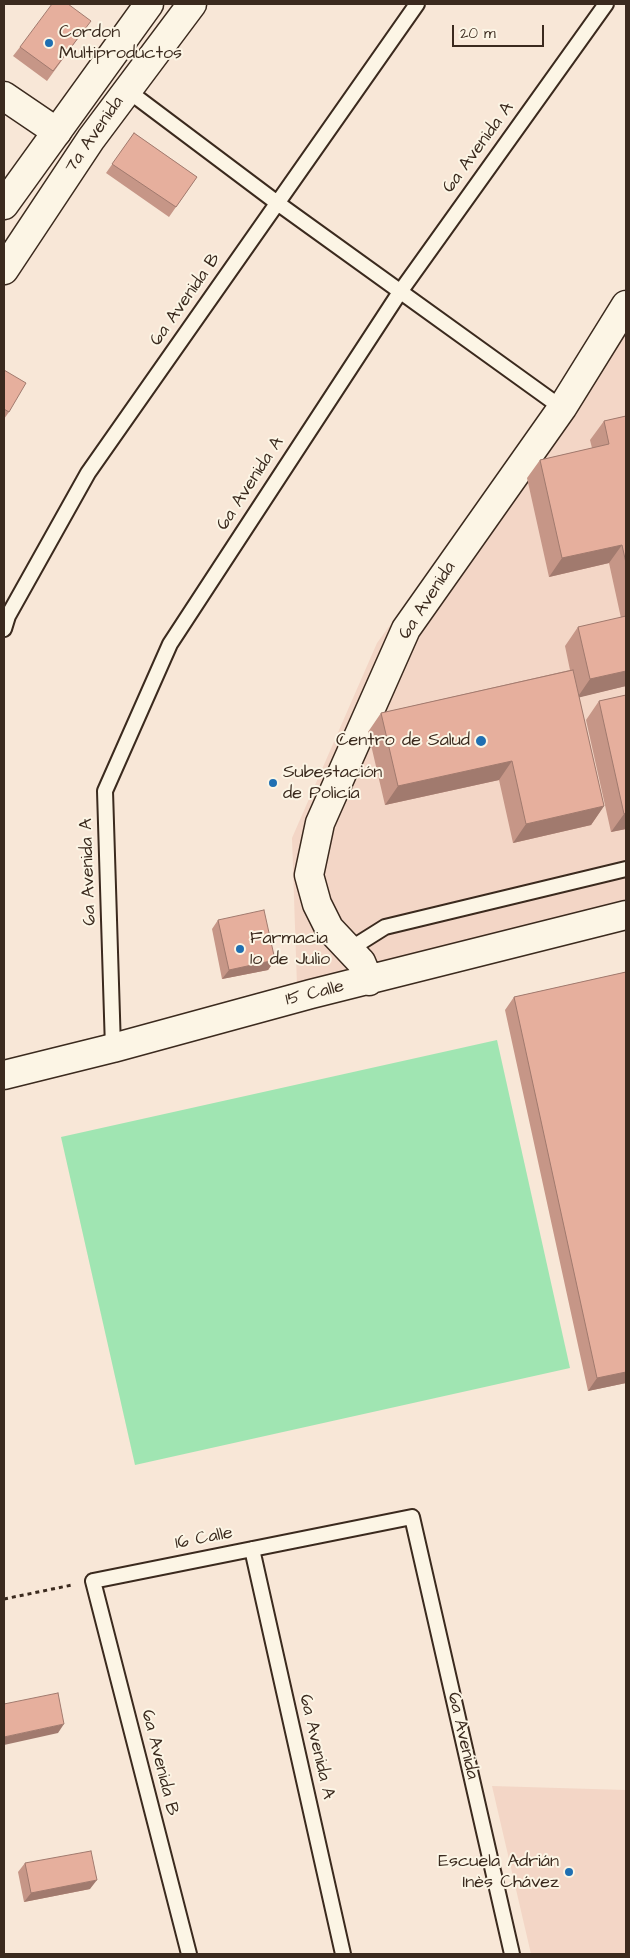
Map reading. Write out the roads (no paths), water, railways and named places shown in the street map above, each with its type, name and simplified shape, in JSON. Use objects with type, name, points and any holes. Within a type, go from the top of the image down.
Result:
[{"type":"street","name":"7a Avenida","points":[[4,206],[149,4]]},
{"type":"street","name":"7a Avenida","points":[[4,270],[91,139],[192,4]]},
{"type":"street","points":[[4,96],[57,132]]},
{"type":"street","name":"6a Avenida","points":[[369,981],[361,962],[329,928],[317,904],[310,875],[320,823],[406,629],[562,408],[626,305]]},
{"type":"street","name":"15 Calle","points":[[4,1075],[113,1048],[311,994],[626,915]]},
{"type":"lane","name":"6a Avenida B","points":[[4,629],[8,616],[88,473],[276,202],[417,4]]},
{"type":"lane","name":"6a Avenida A","points":[[113,1048],[105,791],[170,644],[400,292],[606,4]]},
{"type":"lane","points":[[127,90],[276,202],[562,408]]},
{"type":"lane","points":[[350,949],[385,926],[626,869]]},
{"type":"lane","name":"16 Calle","points":[[94,1581],[412,1517]]},
{"type":"lane","name":"6a Avenida","points":[[412,1517],[512,1954]]},
{"type":"lane","name":"6a Avenida A","points":[[252,1549],[343,1954]]},
{"type":"lane","name":"6a Avenida B","points":[[94,1581],[189,1954]]},
{"type":"place","name":"Cordon Multiproductos","points":[[49,43]]},
{"type":"place","name":"Centro de Salud","points":[[481,741]]},
{"type":"place","name":"Subestación de Policía","points":[[273,783]]},
{"type":"place","name":"Farmacia 1o de Julio","points":[[240,949]]},
{"type":"place","name":"Escuela Adrián Inès Chávez","points":[[569,1872]]}]
